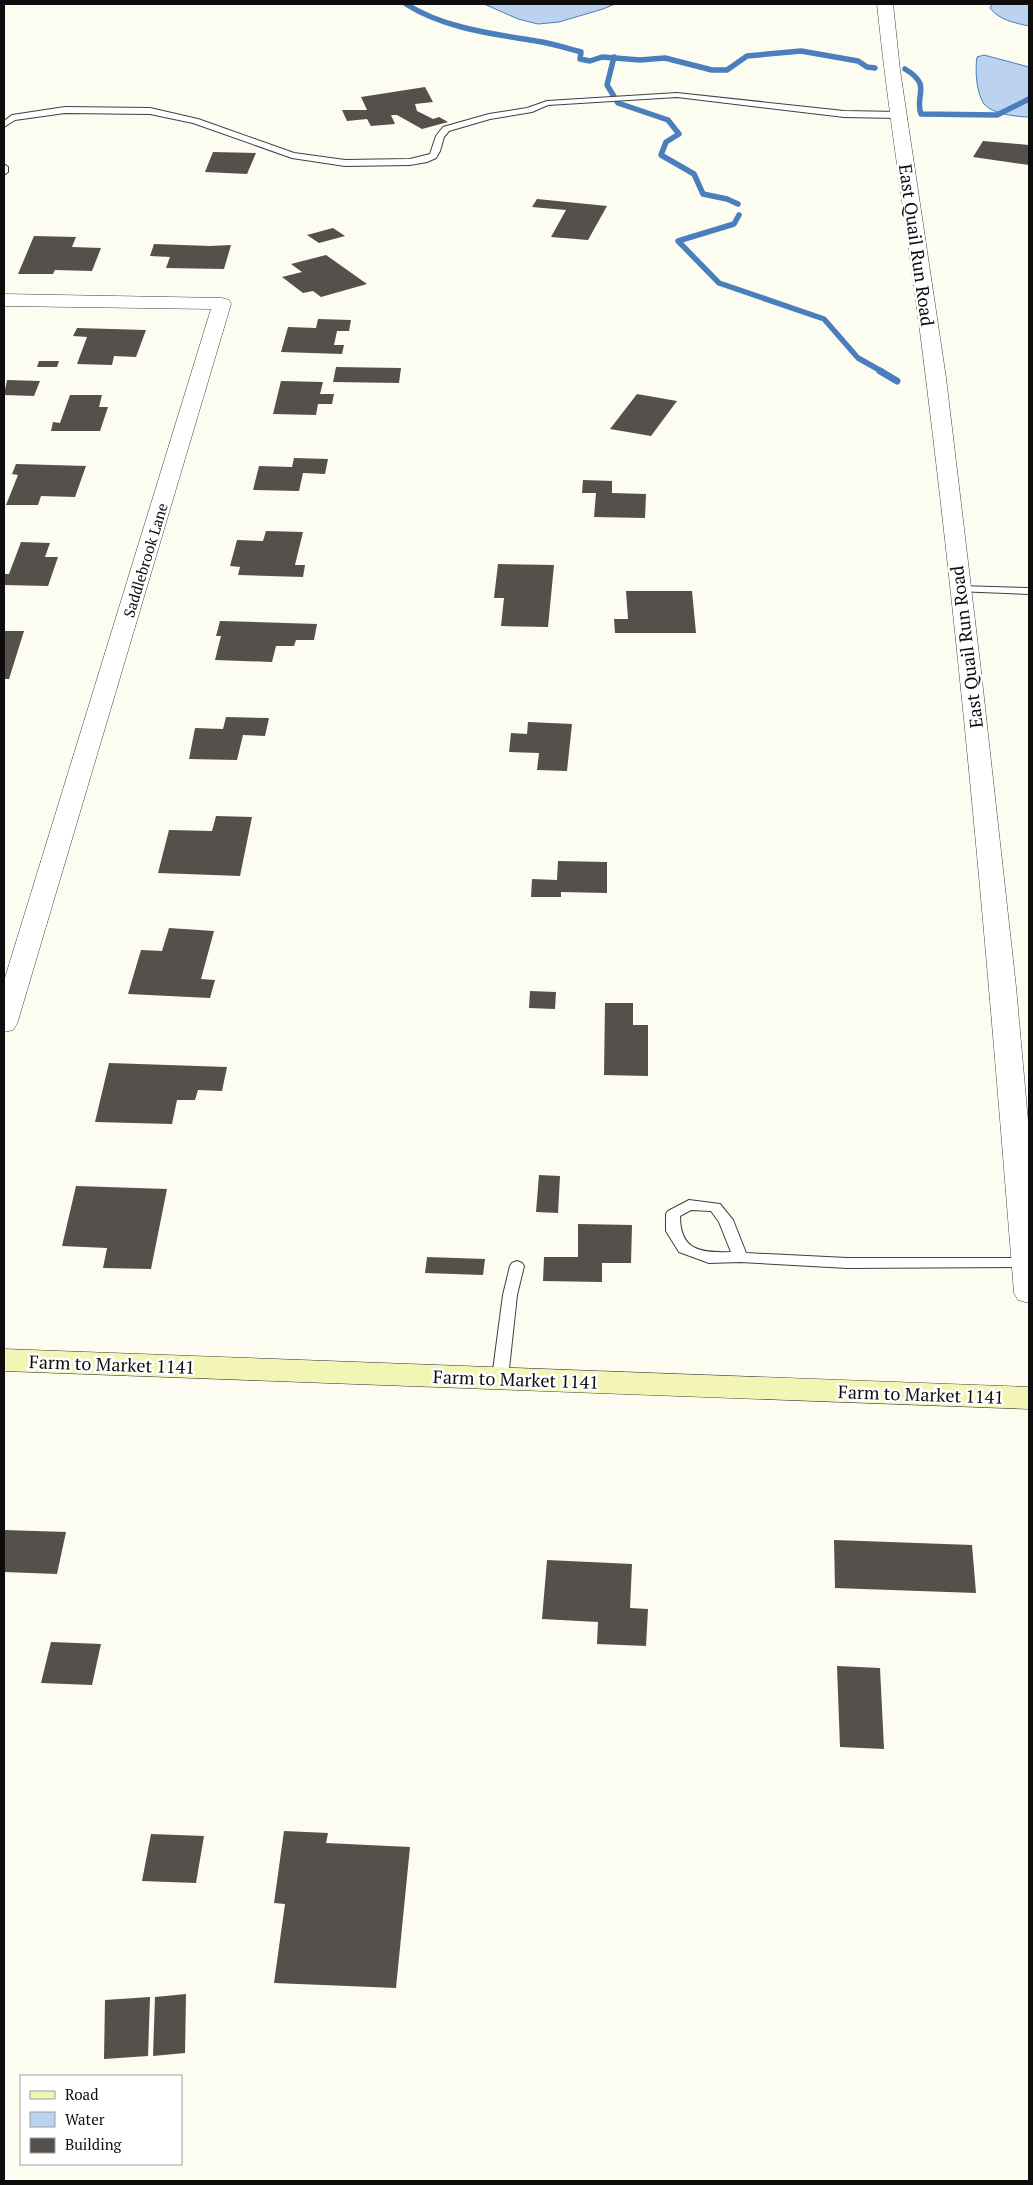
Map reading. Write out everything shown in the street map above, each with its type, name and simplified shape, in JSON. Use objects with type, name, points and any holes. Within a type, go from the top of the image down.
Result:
[{"type":"street","name":"East Quail Run Road","points":[[885,4],[898,115],[937,388],[1003,987],[1029,1293]]},
{"type":"street","name":"Saddlebrook Lane","points":[[4,300],[222,304],[4,1024]]},
{"type":"street","name":"Farm to Market 1141","points":[[4,1360],[1029,1398]]},
{"type":"lane","points":[[4,125],[12,118],[64,110],[150,111],[195,121],[275,149],[310,158],[345,163],[410,162],[433,156],[440,136],[446,129],[489,117],[529,110],[547,102],[658,95],[704,96],[844,114],[898,115]]},
{"type":"lane","points":[[4,167],[4,172]]},
{"type":"lane","points":[[959,589],[1029,591]]},
{"type":"lane","points":[[740,1256],[726,1220],[715,1207],[689,1205],[673,1214],[673,1231],[684,1249],[709,1258],[740,1256],[787,1262],[969,1262],[1027,1264]]},
{"type":"lane","points":[[500,1378],[510,1295],[517,1266]]},
{"type":"water","points":[[484,4],[615,4],[559,22],[538,24],[518,19]]},
{"type":"water","points":[[992,4],[1029,4],[1029,26],[1018,24],[998,15],[990,8]]},
{"type":"water","points":[[984,55],[1029,67],[1029,117],[999,113],[984,104],[978,87],[976,68],[977,57]]},
{"type":"building","points":[[425,87],[433,102],[415,104],[417,111],[433,119],[439,117],[448,122],[422,129],[397,115],[391,115],[395,124],[371,126],[367,119],[347,121],[342,110],[367,110],[361,97]]},
{"type":"building","points":[[983,141],[1029,145],[1029,165],[973,157]]},
{"type":"building","points":[[213,152],[256,153],[247,174],[205,172]]},
{"type":"building","points":[[537,199],[607,206],[588,240],[551,237],[566,210],[532,207]]},
{"type":"building","points":[[333,228],[345,236],[319,243],[307,235]]},
{"type":"building","points":[[34,236],[76,237],[72,247],[101,248],[92,271],[55,270],[53,274],[18,274]]},
{"type":"building","points":[[154,244],[231,245],[224,269],[166,268],[170,257],[150,256]]},
{"type":"building","points":[[326,255],[367,284],[321,297],[313,291],[303,293],[282,277],[302,272],[291,264]]},
{"type":"building","points":[[318,319],[351,320],[349,331],[337,331],[334,345],[344,345],[342,354],[281,352],[288,327],[316,328]]},
{"type":"building","points":[[77,328],[146,330],[136,357],[114,356],[112,365],[77,364],[87,337],[73,336]]},
{"type":"building","points":[[39,361],[59,361],[57,367],[37,367]]},
{"type":"building","points":[[336,367],[401,368],[399,383],[333,382]]},
{"type":"building","points":[[7,380],[40,381],[34,396],[4,395]]},
{"type":"building","points":[[281,381],[323,382],[320,394],[334,394],[332,404],[318,404],[316,415],[273,414]]},
{"type":"building","points":[[637,394],[677,401],[651,436],[610,429]]},
{"type":"building","points":[[70,395],[102,395],[99,407],[108,407],[100,431],[51,431],[53,422],[60,423]]},
{"type":"building","points":[[294,458],[328,459],[325,474],[303,473],[299,491],[253,490],[259,466],[292,467]]},
{"type":"building","points":[[16,464],[86,466],[75,497],[41,496],[38,505],[6,505],[18,475],[12,474]]},
{"type":"building","points":[[583,480],[612,481],[612,493],[646,494],[645,518],[594,517],[596,493],[582,493]]},
{"type":"building","points":[[266,531],[303,532],[295,565],[305,565],[303,577],[238,575],[240,567],[230,566],[237,540],[263,541]]},
{"type":"building","points":[[21,542],[50,543],[45,557],[58,557],[48,586],[4,585],[4,574],[9,574]]},
{"type":"building","points":[[498,564],[554,565],[548,627],[501,626],[504,598],[494,598]]},
{"type":"building","points":[[626,591],[692,591],[696,633],[615,633],[614,619],[628,619]]},
{"type":"building","points":[[220,621],[317,624],[314,640],[296,640],[294,646],[276,646],[272,662],[215,660],[221,636],[216,636]]},
{"type":"building","points":[[4,631],[24,631],[9,679],[4,679]]},
{"type":"building","points":[[226,717],[269,718],[265,736],[243,735],[237,760],[189,759],[195,728],[223,729]]},
{"type":"building","points":[[528,722],[572,724],[567,771],[537,770],[539,753],[509,752],[511,733],[527,734]]},
{"type":"building","points":[[216,816],[252,817],[240,876],[158,873],[169,830],[212,831]]},
{"type":"building","points":[[558,861],[607,862],[607,893],[561,892],[561,897],[531,897],[532,879],[557,880]]},
{"type":"building","points":[[169,928],[214,931],[201,979],[215,980],[210,998],[128,994],[141,950],[162,951]]},
{"type":"building","points":[[530,991],[556,992],[555,1009],[529,1008]]},
{"type":"building","points":[[605,1003],[633,1003],[633,1025],[648,1025],[648,1076],[604,1075]]},
{"type":"building","points":[[109,1063],[227,1067],[222,1091],[198,1090],[195,1100],[177,1100],[172,1124],[95,1122]]},
{"type":"building","points":[[539,1175],[560,1176],[558,1213],[536,1212]]},
{"type":"building","points":[[76,1186],[167,1189],[151,1269],[103,1268],[107,1248],[62,1246]]},
{"type":"building","points":[[578,1224],[632,1225],[631,1263],[602,1263],[602,1282],[543,1281],[544,1257],[578,1257]]},
{"type":"building","points":[[427,1257],[485,1259],[483,1275],[425,1273]]},
{"type":"building","points":[[4,1530],[66,1532],[57,1574],[4,1572]]},
{"type":"building","points":[[834,1540],[972,1545],[976,1593],[835,1588]]},
{"type":"building","points":[[547,1560],[632,1564],[630,1608],[648,1609],[646,1646],[597,1644],[598,1622],[542,1619]]},
{"type":"building","points":[[51,1642],[101,1644],[92,1685],[41,1683]]},
{"type":"building","points":[[837,1666],[880,1668],[884,1749],[840,1747]]},
{"type":"building","points":[[284,1831],[328,1833],[326,1843],[410,1847],[396,1988],[274,1983],[285,1904],[274,1903]]},
{"type":"building","points":[[151,1834],[204,1836],[196,1883],[142,1881]]},
{"type":"building","points":[[186,1994],[185,2053],[153,2056],[155,1997]]},
{"type":"building","points":[[150,1997],[148,2056],[104,2059],[105,2000]]},
{"type":"waterway","points":[[406,4],[436,19],[469,29],[547,43],[581,52],[580,59],[590,61],[602,57],[614,58]]},
{"type":"waterway","points":[[614,58],[640,60],[665,58],[712,70],[727,70],[747,56],[801,51],[858,61],[867,67],[875,68]]},
{"type":"waterway","points":[[614,58],[607,85],[618,103],[668,120],[679,134],[666,142],[661,155],[694,174],[703,194],[727,199],[738,204]]},
{"type":"waterway","points":[[905,69],[921,85],[919,101],[921,114],[997,115],[1029,99]]},
{"type":"waterway","points":[[739,215],[734,224],[678,241],[719,283],[824,319],[858,358],[883,372]]},
{"type":"waterway","points":[[880,371],[897,381]]}]
